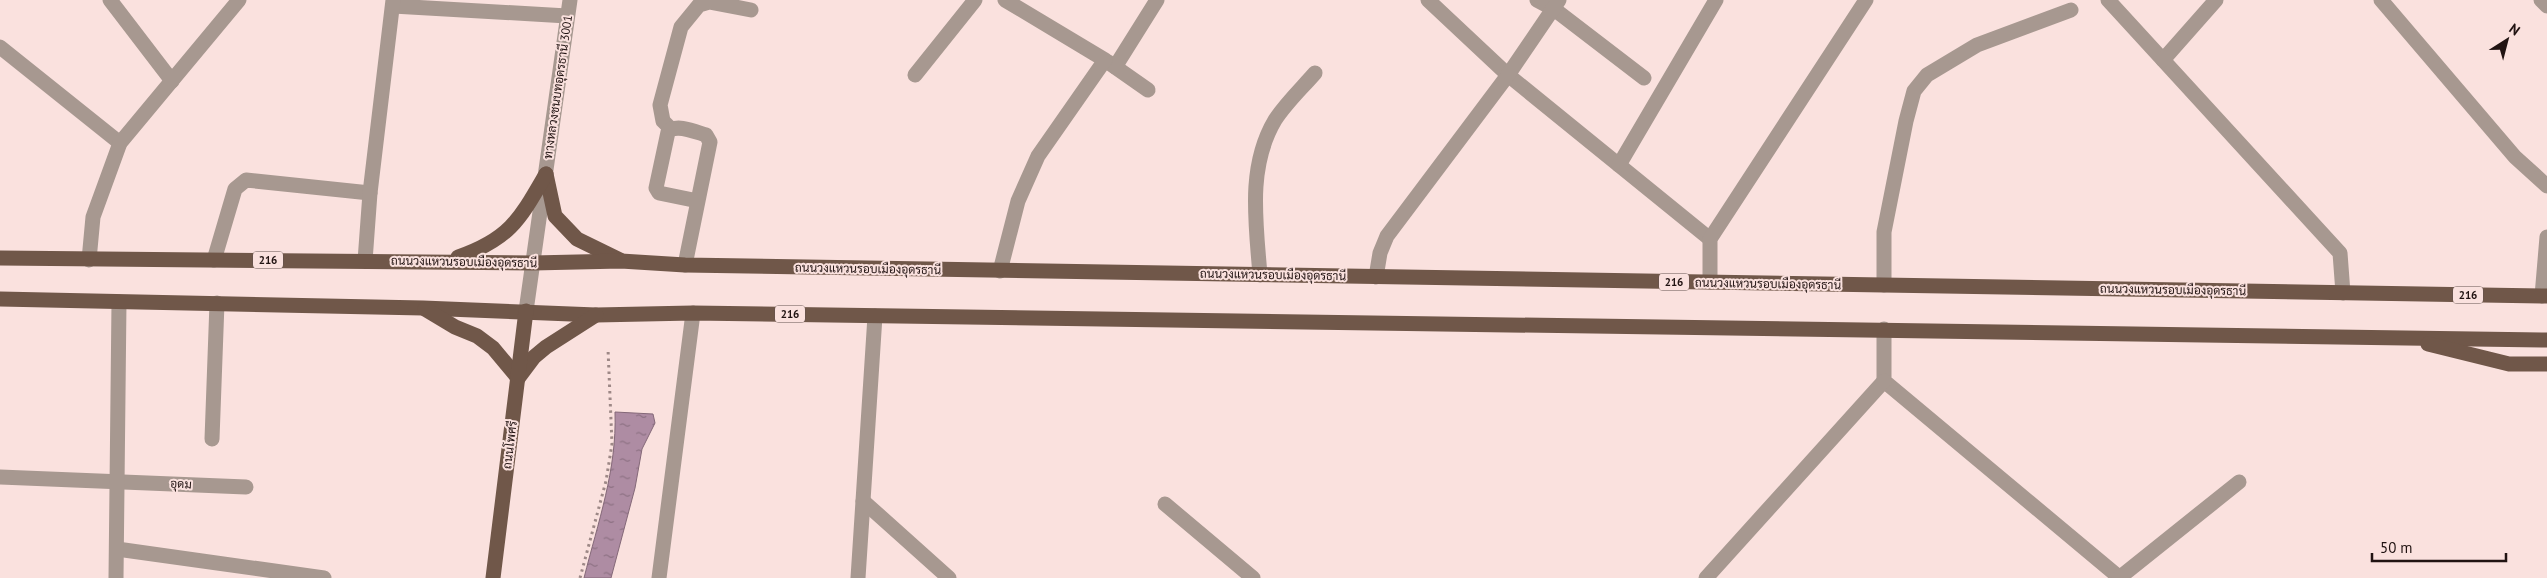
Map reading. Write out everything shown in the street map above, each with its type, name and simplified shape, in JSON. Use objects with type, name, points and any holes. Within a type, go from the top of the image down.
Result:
[{"type":"main road","points":[[546,174],[555,216],[577,239],[621,261]]},
{"type":"main road","points":[[447,261],[482,249],[507,232],[524,212],[546,174]]},
{"type":"main road","name":"ถนนวงแหวนรอบเมืองอุดรธานี","points":[[0,258],[533,263],[621,261],[685,265],[1000,271],[2545,296]]},
{"type":"main road","name":"216","points":[[0,300],[423,308],[596,315],[693,313],[2547,340]]},
{"type":"main road","points":[[423,308],[455,327],[477,336],[493,348],[518,378],[534,357],[546,347],[596,315]]},
{"type":"main road","name":"ถนนโพศรี","points":[[492,578],[526,311]]},
{"type":"main road","points":[[2400,337],[2509,364],[2547,364]]},
{"type":"street","points":[[110,0],[172,81]]},
{"type":"street","points":[[89,260],[93,217],[120,144],[239,0]]},
{"type":"street","name":"ทางหลวงชนบทอุดรธานี 3001","points":[[526,311],[570,0]]},
{"type":"street","points":[[915,75],[975,0]]},
{"type":"street","points":[[1005,0],[1110,64],[1148,90]]},
{"type":"street","points":[[1000,271],[1018,201],[1038,156],[1157,0]]},
{"type":"street","points":[[1428,0],[1508,75],[1710,239]]},
{"type":"street","points":[[1536,0],[1557,5],[1644,78]]},
{"type":"street","points":[[1619,165],[1716,0]]},
{"type":"street","points":[[1710,282],[1710,239],[1866,0]]},
{"type":"street","points":[[2108,0],[2340,252],[2343,293]]},
{"type":"street","points":[[2163,60],[2216,0]]},
{"type":"street","points":[[2381,0],[2515,157],[2547,186]]},
{"type":"street","points":[[2541,0],[2547,6]]},
{"type":"street","points":[[670,129],[663,121],[660,105],[681,27],[699,5],[709,2],[750,10]]},
{"type":"street","points":[[365,261],[370,193],[393,3],[567,16]]},
{"type":"street","points":[[1376,277],[1380,253],[1387,236],[1508,75],[1557,5]]},
{"type":"street","points":[[1884,286],[1884,232],[1906,121],[1914,91],[1927,75],[1978,46],[2071,10]]},
{"type":"street","points":[[0,47],[120,144]]},
{"type":"street","points":[[1260,275],[1254,191],[1264,146],[1275,121],[1316,73]]},
{"type":"street","points":[[670,129],[676,128],[699,133],[709,138],[685,265]]},
{"type":"street","points":[[670,129],[656,188],[659,193],[698,201]]},
{"type":"street","points":[[214,260],[235,189],[246,180],[370,193]]},
{"type":"street","points":[[2545,296],[2547,237]]},
{"type":"street","points":[[116,578],[119,302]]},
{"type":"street","points":[[212,439],[217,303]]},
{"type":"street","points":[[659,578],[693,313]]},
{"type":"street","points":[[862,575],[863,501],[875,316]]},
{"type":"street","points":[[1706,578],[1884,382],[1884,330]]},
{"type":"street","points":[[1884,382],[2120,578],[2239,482]]},
{"type":"street","name":"อุดม","points":[[0,477],[246,487]]},
{"type":"street","points":[[863,501],[949,578]]},
{"type":"street","points":[[1165,504],[1253,578]]},
{"type":"street","points":[[117,549],[324,578]]},
{"type":"path","points":[[580,578],[606,481],[612,444],[608,349]]},
{"type":"water","points":[[615,412],[653,414],[655,423],[642,449],[635,488],[611,578],[584,578],[610,475],[615,433]]}]
